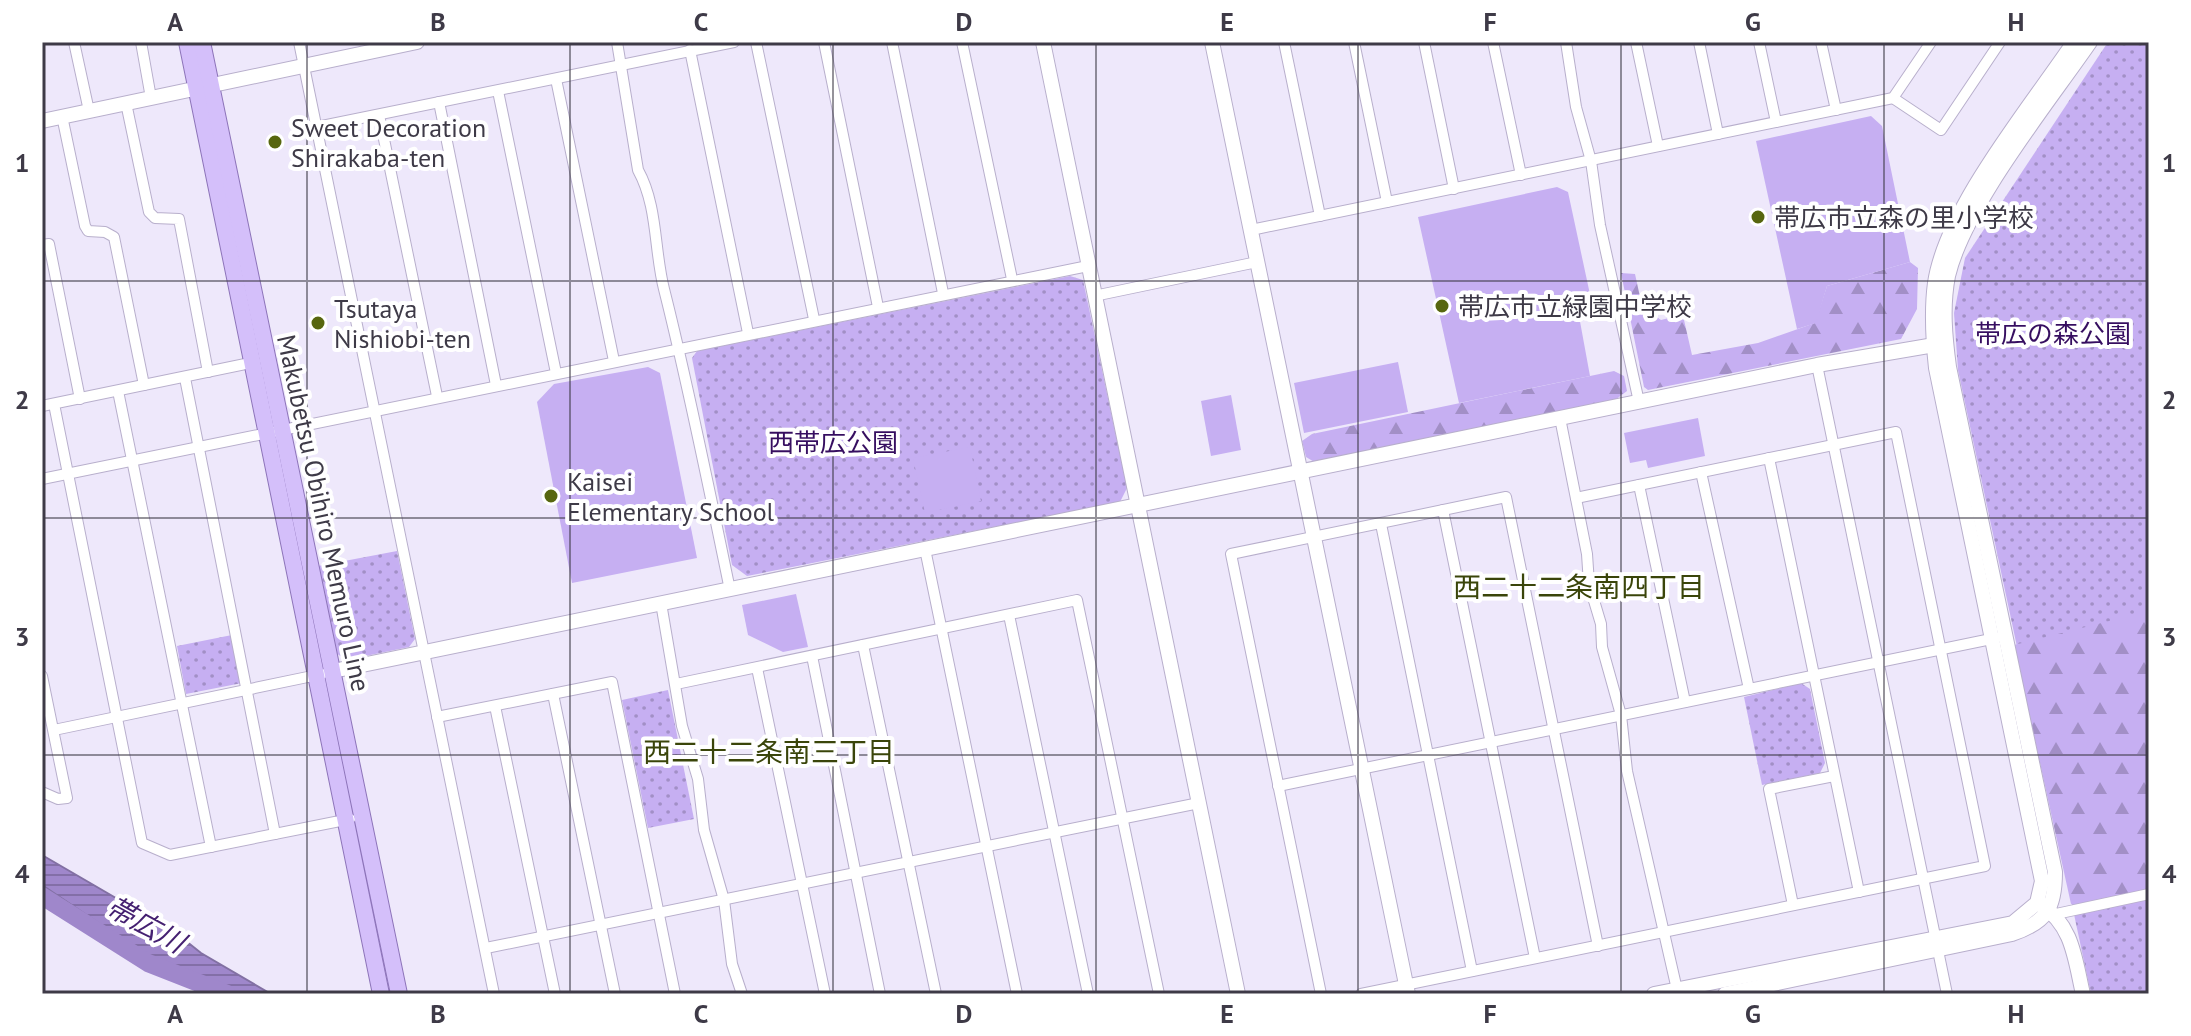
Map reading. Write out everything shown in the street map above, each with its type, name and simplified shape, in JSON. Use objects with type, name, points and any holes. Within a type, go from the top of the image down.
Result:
[{"type":"main road","name":"Makubetsu Obihiro Memuro Line","points":[[187,42],[204,87],[325,673],[354,818],[381,994]]},
{"type":"main road","name":"Makubetsu Obihiro Memuro Line","points":[[202,42],[204,87]]},
{"type":"main road","name":"Makubetsu Obihiro Memuro Line","points":[[354,818],[399,994]]},
{"type":"street","points":[[74,42],[89,111]]},
{"type":"street","points":[[141,42],[151,98]]},
{"type":"street","points":[[299,42],[494,994]]},
{"type":"street","points":[[42,121],[417,42]]},
{"type":"street","points":[[617,42],[638,170],[647,186],[655,246],[680,347],[730,590]]},
{"type":"street","points":[[317,127],[734,42]]},
{"type":"street","points":[[756,42],[814,319]]},
{"type":"street","points":[[824,42],[878,307]]},
{"type":"street","points":[[892,42],[943,293]]},
{"type":"street","points":[[962,42],[1012,279]]},
{"type":"street","points":[[1043,42],[1238,994]]},
{"type":"street","points":[[1212,42],[1407,990]]},
{"type":"street","points":[[1284,42],[1320,216]]},
{"type":"street","points":[[1354,42],[1387,202]]},
{"type":"street","points":[[1424,42],[1454,189]]},
{"type":"street","points":[[1493,42],[1521,175]]},
{"type":"street","points":[[1566,42],[1576,107],[1591,161],[1601,233],[1639,402]]},
{"type":"street","points":[[1636,42],[1658,146]]},
{"type":"street","points":[[1699,42],[1718,134]]},
{"type":"street","points":[[1759,42],[1776,122]]},
{"type":"street","points":[[1821,42],[1836,110]]},
{"type":"street","points":[[1251,230],[1893,98],[1931,42]]},
{"type":"street","points":[[1893,98],[1941,130],[2000,42]]},
{"type":"street","points":[[2074,42],[1960,211],[1935,281],[1940,344],[1999,638],[2047,909],[2069,934],[2083,994]]},
{"type":"street","points":[[1940,344],[1944,302],[1960,243],[1977,209],[2090,42]]},
{"type":"street","points":[[690,50],[748,333]]},
{"type":"street","points":[[556,79],[614,361]]},
{"type":"street","points":[[498,91],[556,373]]},
{"type":"street","points":[[439,102],[496,385]]},
{"type":"street","points":[[126,103],[149,212],[155,218],[179,219],[208,372]]},
{"type":"street","points":[[379,115],[437,396]]},
{"type":"street","points":[[62,116],[85,226],[88,231],[105,232],[114,237],[144,385]]},
{"type":"street","points":[[42,245],[49,244],[80,399]]},
{"type":"street","points":[[1094,296],[1257,262]]},
{"type":"street","points":[[42,479],[814,319],[1088,266]]},
{"type":"street","points":[[54,730],[1817,365],[1940,344]]},
{"type":"street","points":[[42,406],[261,361]]},
{"type":"street","points":[[1817,365],[1947,994]]},
{"type":"street","points":[[185,378],[275,834]]},
{"type":"street","points":[[118,391],[211,847]]},
{"type":"street","points":[[54,404],[142,843],[170,855],[354,818]]},
{"type":"street","points":[[1560,418],[1589,584],[1621,715],[1627,771],[1678,992]]},
{"type":"street","points":[[1361,994],[1407,990],[1472,971],[1985,866],[1896,432],[1576,498]]},
{"type":"street","points":[[1769,458],[1859,892]]},
{"type":"street","points":[[1701,472],[1749,689]]},
{"type":"street","points":[[1639,485],[1685,702]]},
{"type":"street","points":[[1321,994],[1231,554],[1506,497],[1598,946]]},
{"type":"street","points":[[1443,510],[1535,958]]},
{"type":"street","points":[[1381,524],[1472,971]]},
{"type":"street","points":[[925,549],[1017,994]]},
{"type":"street","points":[[676,684],[1077,600],[1159,994]]},
{"type":"street","points":[[661,603],[682,726],[698,779],[708,849],[724,900],[732,964],[742,994]]},
{"type":"street","points":[[1009,615],[1088,994]]},
{"type":"street","points":[[1278,786],[1999,638]]},
{"type":"street","points":[[863,645],[936,994]]},
{"type":"street","points":[[812,656],[880,994]]},
{"type":"street","points":[[757,668],[825,994]]},
{"type":"street","points":[[42,676],[67,798],[58,799],[42,792]]},
{"type":"street","points":[[437,717],[612,682],[675,994]]},
{"type":"street","points":[[553,694],[615,994]]},
{"type":"street","points":[[495,706],[555,994]]},
{"type":"street","points":[[1793,905],[1769,789],[1834,776]]},
{"type":"street","points":[[486,948],[1199,803]]},
{"type":"street","points":[[1725,994],[1936,944],[2013,923],[2047,909],[2149,894]]},
{"type":"street","points":[[1654,994],[1936,944]]},
{"type":"green space","name":"帯広の森公園","points":[[2108,42],[2149,42],[2149,994],[2091,994],[1958,370],[1954,313],[1965,258]]},
{"type":"green space","points":[[1871,116],[1882,126],[1910,262],[1827,286],[1816,323],[1797,329],[1756,141]]},
{"type":"green space","points":[[1557,187],[1568,192],[1594,313],[1579,316],[1590,376],[1459,403],[1418,217]]},
{"type":"green space","points":[[1910,262],[1918,268],[1917,309],[1901,339],[1648,390],[1644,387],[1621,273],[1635,274],[1642,306],[1661,320],[1677,316],[1684,320],[1692,355],[1758,343],[1815,323],[1827,286]]},
{"type":"green space","name":"西帯広公園","points":[[1070,276],[1083,280],[1127,488],[1120,502],[747,576],[732,565],[692,358],[697,351]]},
{"type":"green space","points":[[1398,362],[1408,412],[1304,433],[1294,383]]},
{"type":"green space","points":[[648,367],[660,373],[697,558],[572,583],[537,402],[554,384]]},
{"type":"green space","points":[[1614,371],[1624,376],[1627,391],[1615,400],[1316,463],[1306,457],[1302,441],[1312,434]]},
{"type":"green space","points":[[1231,395],[1241,450],[1211,456],[1201,401]]},
{"type":"green space","points":[[1698,418],[1705,456],[1648,468],[1646,460],[1630,463],[1624,433]]},
{"type":"green space","points":[[970,447],[981,501],[925,513],[913,458]]},
{"type":"green space","points":[[397,551],[415,639],[409,647],[346,660],[336,653],[318,566]]},
{"type":"green space","points":[[796,594],[808,647],[783,652],[748,635],[742,605]]},
{"type":"green space","points":[[2149,611],[2149,892],[2071,904],[2014,645]]},
{"type":"green space","points":[[232,635],[242,683],[186,694],[177,646]]},
{"type":"green space","points":[[1801,683],[1810,689],[1825,763],[1820,773],[1762,785],[1744,697]]},
{"type":"green space","points":[[668,690],[694,819],[648,828],[622,700]]},
{"type":"water","points":[[42,855],[176,933],[201,953],[271,994],[204,994],[42,885]]},
{"type":"waterway","name":"帯広川","points":[[42,896],[148,963],[227,994]]},
{"type":"place","name":"Sweet Decoration Shirakaba-ten","points":[[275,142]]},
{"type":"place","name":"帯広市立森の里小学校","points":[[1758,217]]},
{"type":"place","name":"帯広市立緑園中学校","points":[[1442,306]]},
{"type":"place","name":"Tsutaya Nishiobi-ten","points":[[318,323]]},
{"type":"place","name":"Kaisei Elementary School","points":[[551,496]]},
{"type":"district","name":"西二十二条南四丁目","points":[[1579,586]]},
{"type":"district","name":"西二十二条南三丁目","points":[[769,751]]}]
